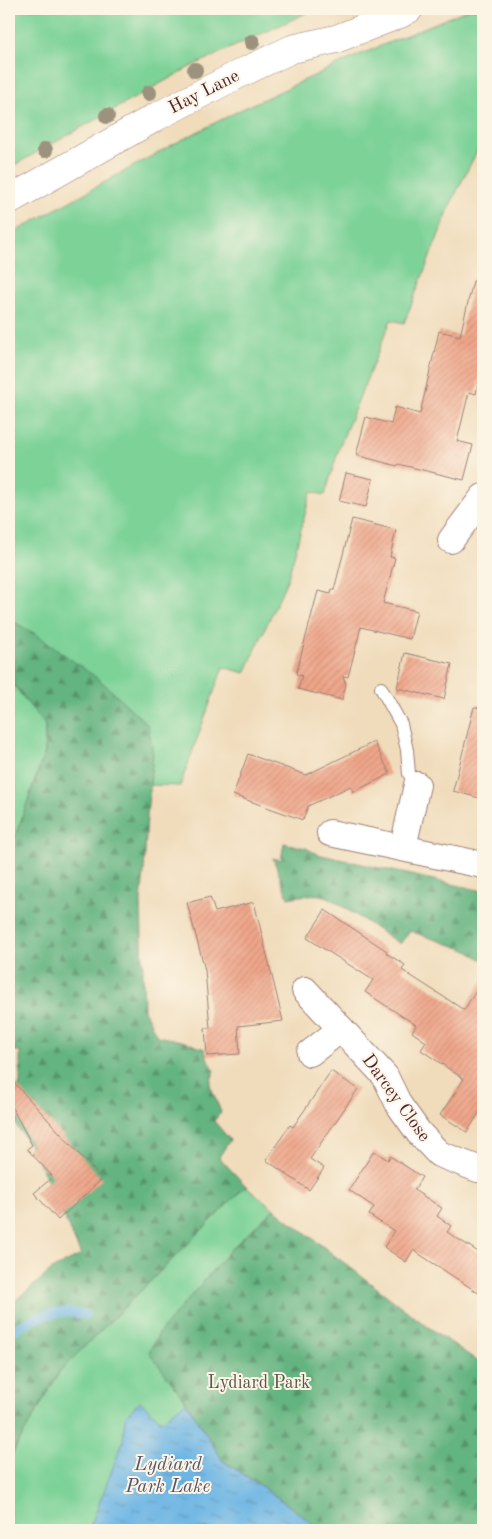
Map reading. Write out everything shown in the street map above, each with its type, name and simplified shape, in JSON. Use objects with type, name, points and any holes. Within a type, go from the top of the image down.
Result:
[{"type":"street","name":"Hay Lane","points":[[9,200],[156,117],[237,75],[292,49],[336,39],[400,14],[408,9]]},
{"type":"street","points":[[450,540],[483,496]]},
{"type":"street","points":[[403,847],[417,785]]},
{"type":"street","points":[[330,833],[483,865]]},
{"type":"street","name":"Darcey Close","points":[[305,990],[385,1076],[399,1106],[419,1133],[439,1154],[478,1169],[483,1167]]},
{"type":"street","points":[[310,1053],[341,1029]]},
{"type":"lane","points":[[381,688],[401,724],[407,750],[409,774],[417,785]]},
{"type":"green space","points":[[9,9],[315,9],[190,67],[9,168]]},
{"type":"green space","points":[[469,9],[483,9],[483,139],[452,201],[404,323],[391,320],[340,445],[325,495],[311,492],[288,578],[245,673],[223,667],[180,786],[150,785],[138,776],[40,637],[9,619],[9,235],[170,146],[244,108],[359,55]]},
{"type":"green space","points":[[9,619],[40,637],[101,681],[148,725],[153,754],[141,901],[144,1010],[157,1036],[182,1041],[205,1049],[205,1053],[214,1071],[210,1085],[221,1112],[214,1121],[230,1140],[219,1157],[246,1186],[60,1371],[9,1459],[9,1306],[53,1269],[81,1255],[34,1151],[9,1115],[20,1083],[20,1051],[9,1051],[9,854],[45,752],[45,725],[13,684],[9,682]]},
{"type":"green space","points":[[9,682],[13,684],[45,725],[45,752],[9,854]]},
{"type":"green space","points":[[284,843],[306,848],[317,854],[483,891],[483,960],[466,950],[410,931],[400,944],[328,897],[303,895],[288,898],[273,858],[281,860]]},
{"type":"green space","name":"Lydiard Park","points":[[246,1186],[421,1322],[483,1365],[483,1530],[9,1530],[9,1459],[60,1371]]},
{"type":"green space","name":"Lydiard Park","points":[[274,1209],[421,1322],[483,1365],[483,1530],[319,1530],[270,1492],[223,1461],[186,1402],[149,1352],[159,1333],[232,1248]]},
{"type":"water","name":"Lydiard Park Lake","points":[[140,1401],[161,1421],[186,1402],[223,1461],[270,1492],[319,1530],[89,1530],[123,1441],[125,1417]]},
{"type":"building","points":[[473,281],[483,282],[483,361],[476,394],[469,392],[457,441],[473,445],[464,480],[356,455],[366,417],[391,424],[395,407],[420,414],[439,331],[460,336]]},
{"type":"building","points":[[346,473],[373,479],[366,507],[339,501]]},
{"type":"building","points":[[352,519],[396,530],[390,557],[395,558],[383,603],[417,611],[410,639],[361,627],[348,677],[343,676],[346,684],[342,700],[298,689],[302,676],[296,674],[318,591],[331,594],[332,589],[334,590]]},
{"type":"building","points":[[405,653],[452,664],[444,699],[397,688]]},
{"type":"building","points":[[474,707],[483,708],[483,799],[453,791]]},
{"type":"building","points":[[374,742],[390,774],[353,792],[351,786],[308,806],[303,820],[233,795],[248,754],[306,775]]},
{"type":"building","points":[[210,897],[215,912],[254,902],[283,1021],[238,1026],[240,1054],[207,1056],[205,1028],[210,1028],[205,970],[187,903]]},
{"type":"building","points":[[325,910],[405,965],[402,970],[464,1010],[483,980],[483,1107],[467,1132],[440,1115],[464,1079],[421,1050],[426,1042],[412,1032],[416,1025],[365,992],[373,980],[307,938]]},
{"type":"building","points":[[331,1071],[358,1089],[310,1159],[324,1168],[309,1190],[266,1160],[290,1125],[293,1127]]},
{"type":"building","points":[[9,1077],[102,1179],[58,1220],[34,1193],[53,1177],[27,1149],[32,1145],[9,1102]]},
{"type":"building","points":[[374,1151],[388,1160],[390,1156],[422,1177],[414,1190],[442,1208],[437,1216],[451,1226],[447,1232],[483,1255],[483,1296],[413,1250],[406,1262],[384,1247],[394,1231],[369,1215],[374,1207],[349,1190]]},
{"type":"waterway","points":[[9,1334],[22,1325],[45,1315],[61,1312],[85,1315]]}]
